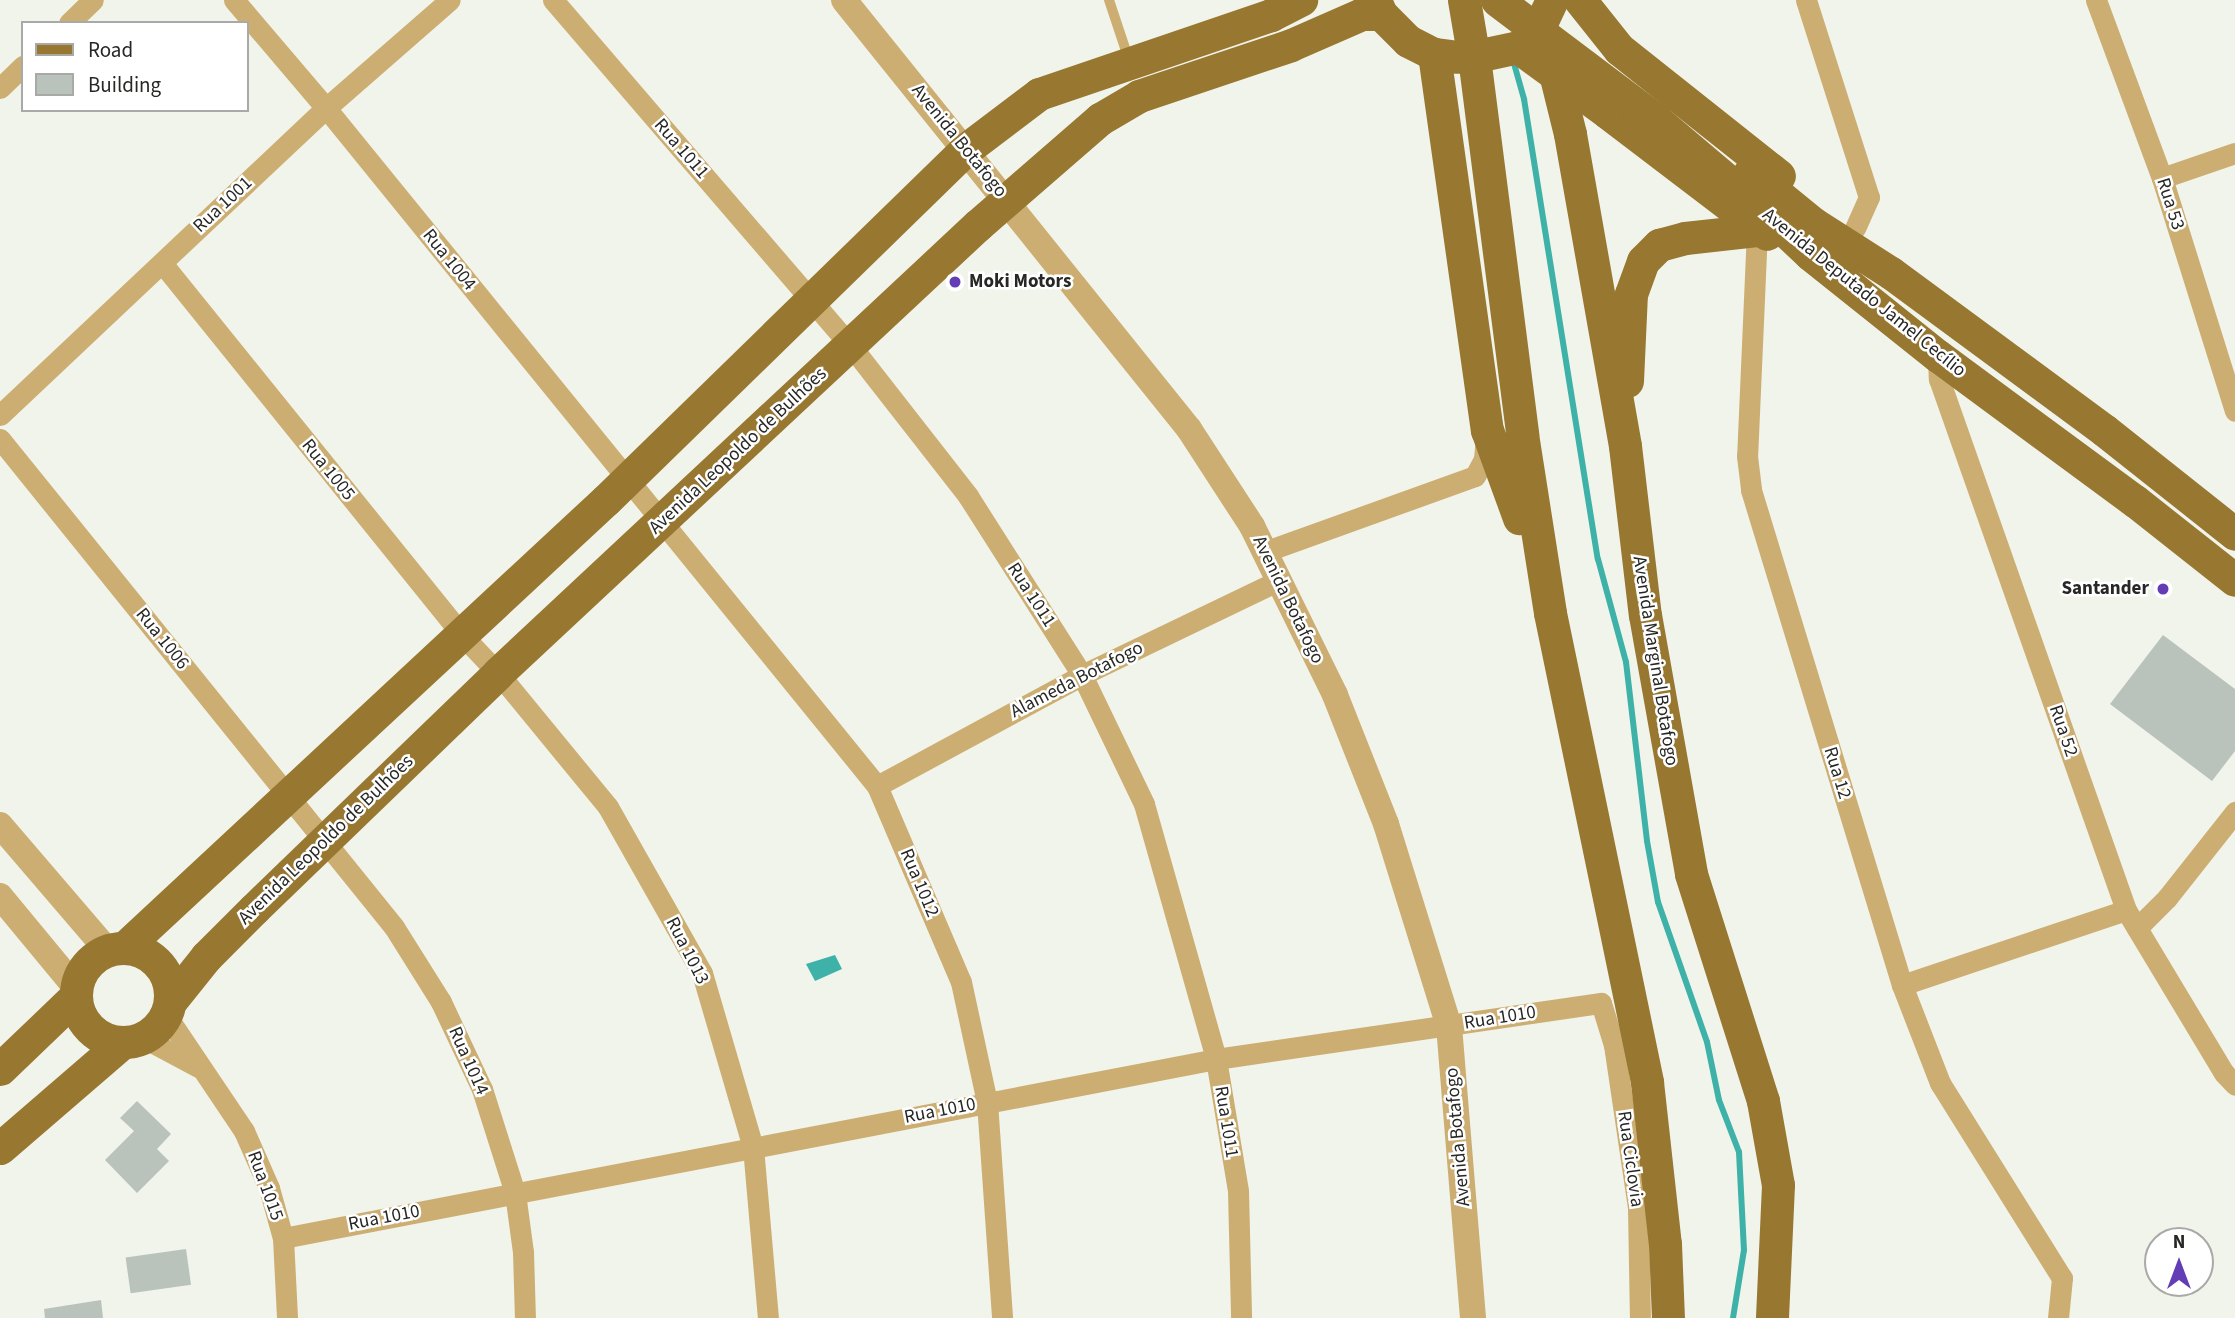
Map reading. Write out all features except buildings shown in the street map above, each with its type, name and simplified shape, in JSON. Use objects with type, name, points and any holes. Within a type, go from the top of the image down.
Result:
[{"type":"main road","points":[[0,1069],[76,992],[86,965],[115,949],[461,634],[813,302],[965,150],[1039,94],[1271,15],[1301,0]]},
{"type":"main road","points":[[1464,0],[1475,65],[1522,434],[1550,613],[1647,1082],[1665,1244],[1668,1318]]},
{"type":"main road","name":"Avenida Deputado Jamel Cecílio","points":[[1497,0],[1656,120],[1766,225],[1810,254],[1938,356],[2135,501],[2235,580]]},
{"type":"main road","name":"Avenida Deputado Jamel Cecílio","points":[[1524,0],[1814,224],[1891,273],[2104,430],[2235,534]]},
{"type":"main road","name":"Avenida Marginal Botafogo","points":[[1538,0],[1570,134],[1625,446],[1645,615],[1691,874],[1763,1101],[1778,1185],[1772,1318]]},
{"type":"main road","points":[[1378,7],[1408,41],[1434,54],[1467,58],[1518,47],[1535,36],[1552,0]]},
{"type":"main road","points":[[1580,0],[1619,49],[1780,177],[1855,228],[1891,273]]},
{"type":"main road","name":"Avenida Leopoldo de Bulhões","points":[[0,1148],[151,1024],[206,957],[322,841],[498,673],[1007,199],[1100,119],[1139,96],[1291,45],[1378,7]]},
{"type":"main road","points":[[1518,47],[1766,225]]},
{"type":"main road","points":[[1434,54],[1487,430],[1550,613]]},
{"type":"main road","points":[[1625,446],[1631,294],[1643,261],[1659,245],[1685,238],[1766,225]]},
{"type":"main road","points":[[76,992],[82,1020],[90,1029],[111,1041],[151,1024],[169,986],[164,971],[153,959],[139,951],[115,949]]},
{"type":"street","points":[[71,21],[93,0]]},
{"type":"street","name":"Rua 1004","points":[[234,0],[327,108],[661,522]]},
{"type":"street","name":"Rua 1001","points":[[0,415],[327,108],[450,0]]},
{"type":"street","name":"Rua 1011","points":[[553,0],[850,346],[968,496],[1082,675],[1144,804],[1216,1059],[1238,1191],[1241,1318]]},
{"type":"street","name":"Avenida Botafogo","points":[[844,0],[1007,199],[1189,429],[1252,526],[1335,695],[1386,824],[1449,1026],[1473,1318]]},
{"type":"street","points":[[1805,0],[1869,197],[1855,228]]},
{"type":"street","name":"Rua 53","points":[[2096,0],[2162,178],[2235,411]]},
{"type":"street","points":[[0,88],[21,68]]},
{"type":"street","points":[[2162,178],[2235,153]]},
{"type":"street","name":"Rua 12","points":[[1766,225],[1747,456],[1751,490],[1902,985],[1940,1083],[2062,1278],[2058,1318]]},
{"type":"street","name":"Rua 1005","points":[[162,263],[461,634],[498,673]]},
{"type":"street","name":"Rua 52","points":[[1938,356],[1939,379],[2131,919],[2224,1073],[2235,1085]]},
{"type":"street","points":[[1264,552],[1475,476],[1484,459],[1487,430]]},
{"type":"street","name":"Rua 1006","points":[[0,439],[322,841]]},
{"type":"street","name":"Rua 1012","points":[[661,522],[877,786],[961,982],[987,1102],[1002,1318]]},
{"type":"street","name":"Alameda Botafogo","points":[[877,786],[1082,675],[1279,580]]},
{"type":"street","name":"Rua 1013","points":[[498,673],[608,807],[702,973],[753,1147],[768,1318]]},
{"type":"street","points":[[1902,985],[2131,919],[2167,898],[2235,812]]},
{"type":"street","points":[[0,825],[115,949]]},
{"type":"street","name":"Rua 1014","points":[[322,841],[394,927],[441,1002],[482,1089],[514,1193],[523,1252],[525,1318]]},
{"type":"street","points":[[0,896],[76,992]]},
{"type":"street","name":"Rua 1010","points":[[283,1238],[1216,1059],[1601,1003]]},
{"type":"street","name":"Rua Ciclovia","points":[[1601,1003],[1614,1045],[1638,1207],[1640,1318]]},
{"type":"street","name":"Rua 1015","points":[[151,1024],[200,1068],[244,1130],[269,1188],[283,1238],[287,1318]]},
{"type":"street","name":"Rua 1015","points":[[151,1024],[200,1068]]},
{"type":"lane","points":[[1109,0],[1131,64]]},
{"type":"water","points":[[835,955],[842,969],[815,981],[806,964]]},
{"type":"waterway","points":[[1513,60],[1524,99],[1598,559],[1626,662],[1647,841],[1658,902],[1707,1042],[1719,1100],[1739,1152],[1744,1250],[1733,1318]]},
{"type":"place","name":"Moki Motors","points":[[955,282]]},
{"type":"place","name":"Santander","points":[[2163,589]]}]
